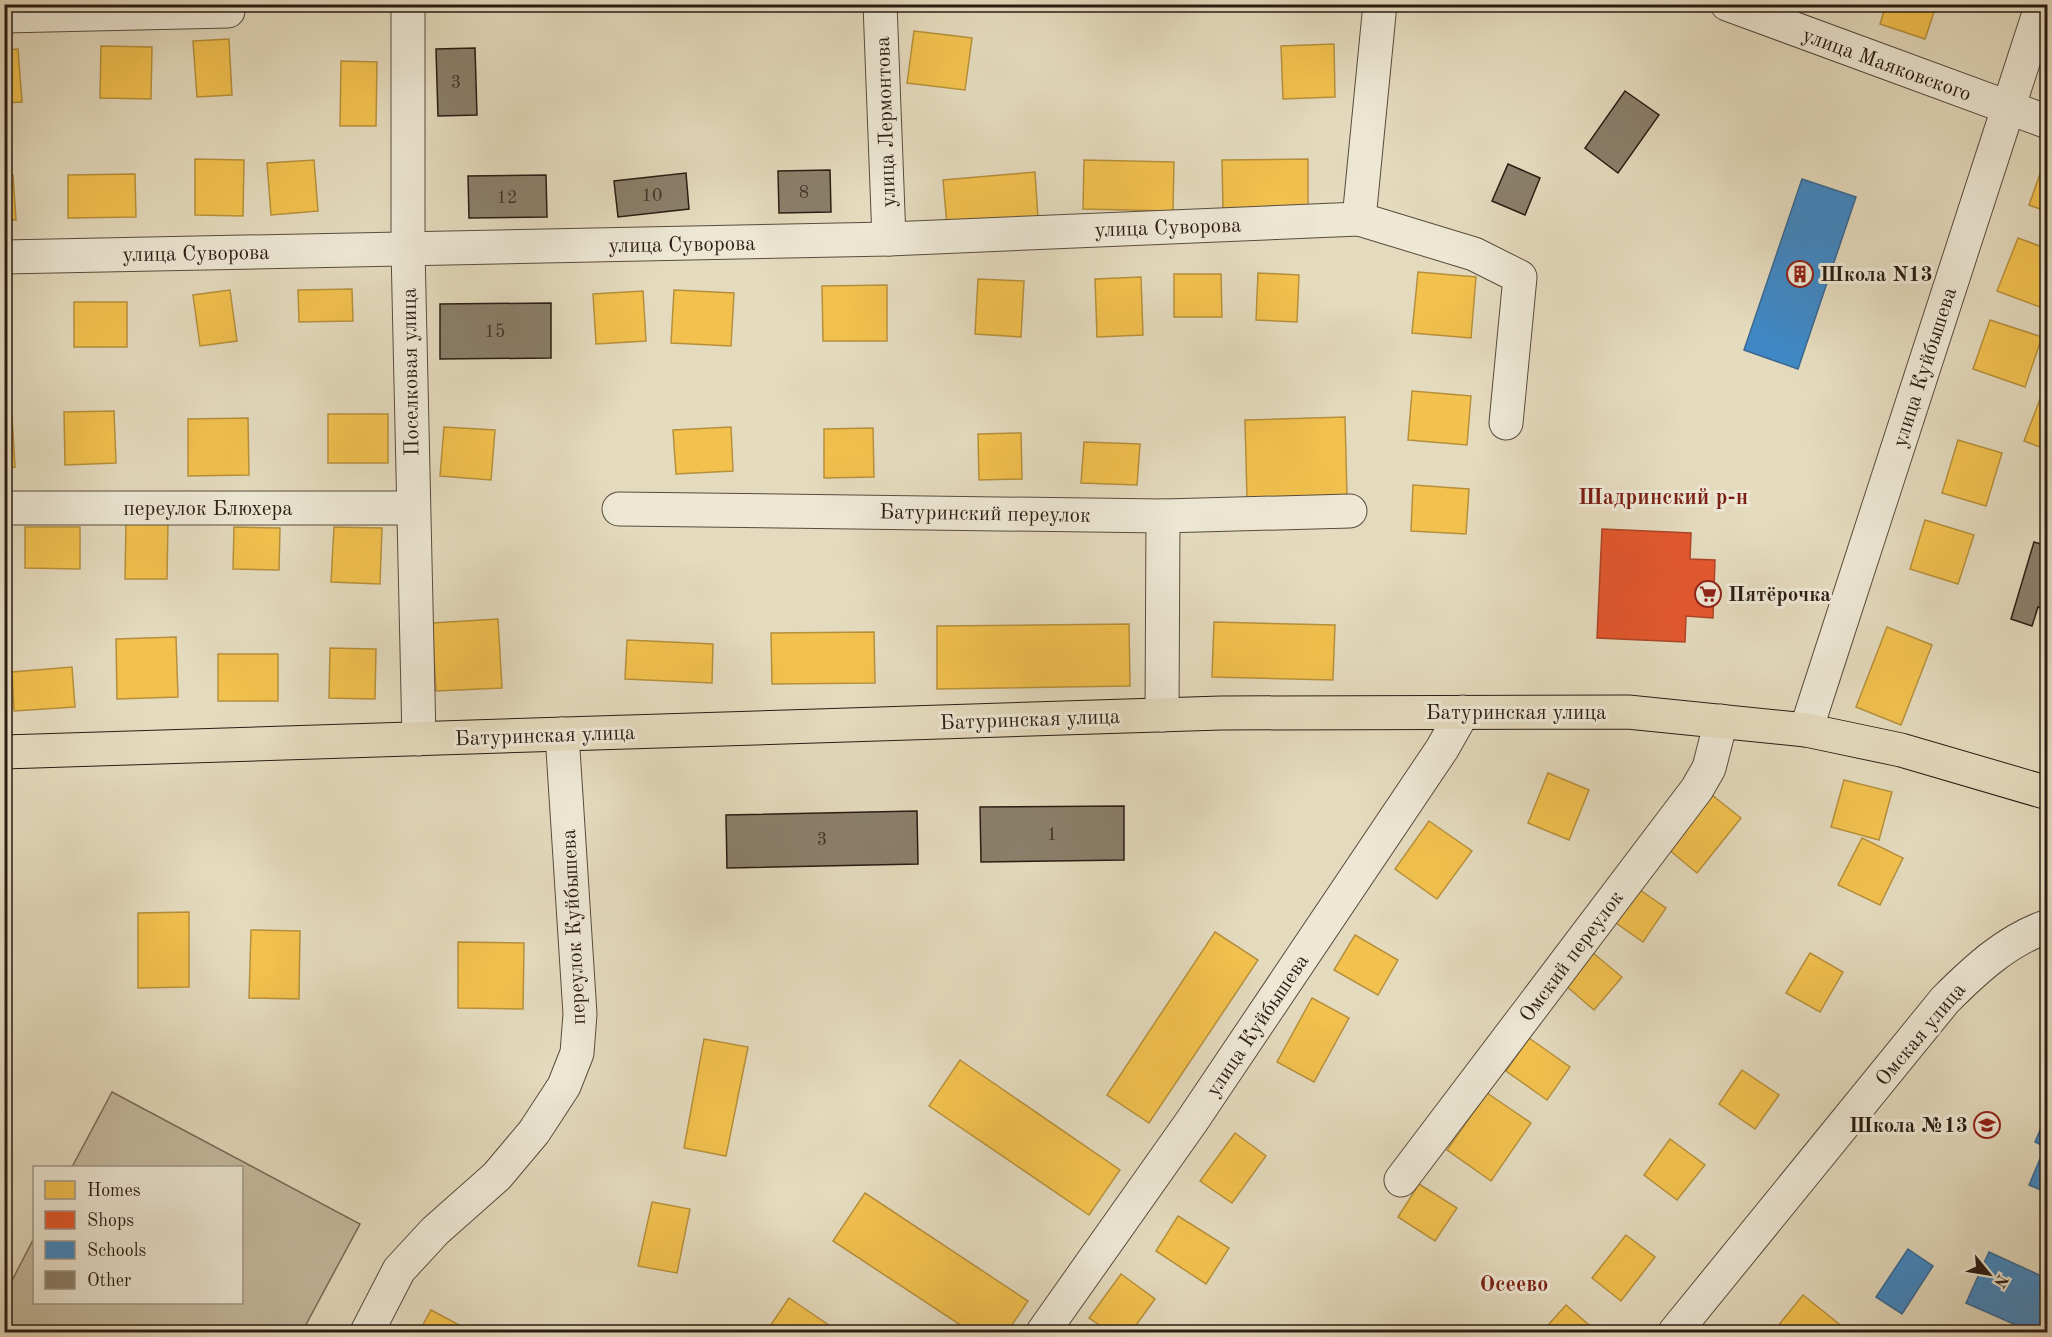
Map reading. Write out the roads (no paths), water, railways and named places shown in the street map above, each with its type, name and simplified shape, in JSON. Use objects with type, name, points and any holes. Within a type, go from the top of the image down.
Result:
[{"type":"main road","name":"Батуринская улица","points":[[4,752],[1162,715],[1628,712],[1806,730],[1901,750],[2048,793]]},
{"type":"street","points":[[4,16],[228,12],[228,4]]},
{"type":"street","name":"Поселковая улица","points":[[408,4],[408,249],[412,508],[419,739]]},
{"type":"street","name":"улица Лермонтова","points":[[880,4],[889,240]]},
{"type":"street","points":[[1359,219],[1380,4]]},
{"type":"street","name":"улица Маяковского","points":[[1726,4],[2048,122]]},
{"type":"street","name":"улица Куйбышева","points":[[1806,730],[2042,4]]},
{"type":"street","name":"улица Суворова","points":[[4,257],[889,240],[1359,219],[1474,254],[1520,277],[1506,423]]},
{"type":"street","name":"переулок Блюхера","points":[[4,508],[412,508]]},
{"type":"street","name":"Батуринский переулок","points":[[619,509],[1163,516],[1350,512]]},
{"type":"street","points":[[1162,715],[1163,516]]},
{"type":"street","name":"улица Куйбышева","points":[[1043,1332],[1192,1121],[1436,758],[1463,712]]},
{"type":"street","name":"Омский переулок","points":[[1401,1180],[1697,789],[1709,768],[1721,721]]},
{"type":"street","name":"переулок Куйбышева","points":[[367,1332],[399,1270],[435,1231],[497,1176],[534,1132],[564,1086],[577,1053],[580,1014],[562,734]]},
{"type":"street","name":"Омская улица","points":[[1675,1332],[1945,1000],[1983,962],[2028,933],[2048,926]]},
{"type":"place","name":"Школа N13","points":[[1800,274]]},
{"type":"place","name":"Пятёрочка","points":[[1708,594]]},
{"type":"place","name":"Школа №13","points":[[1987,1125]]},
{"type":"district","name":"Шадринский р-н","points":[[1663,496]]},
{"type":"district","name":"Осеево","points":[[1514,1283]]}]
